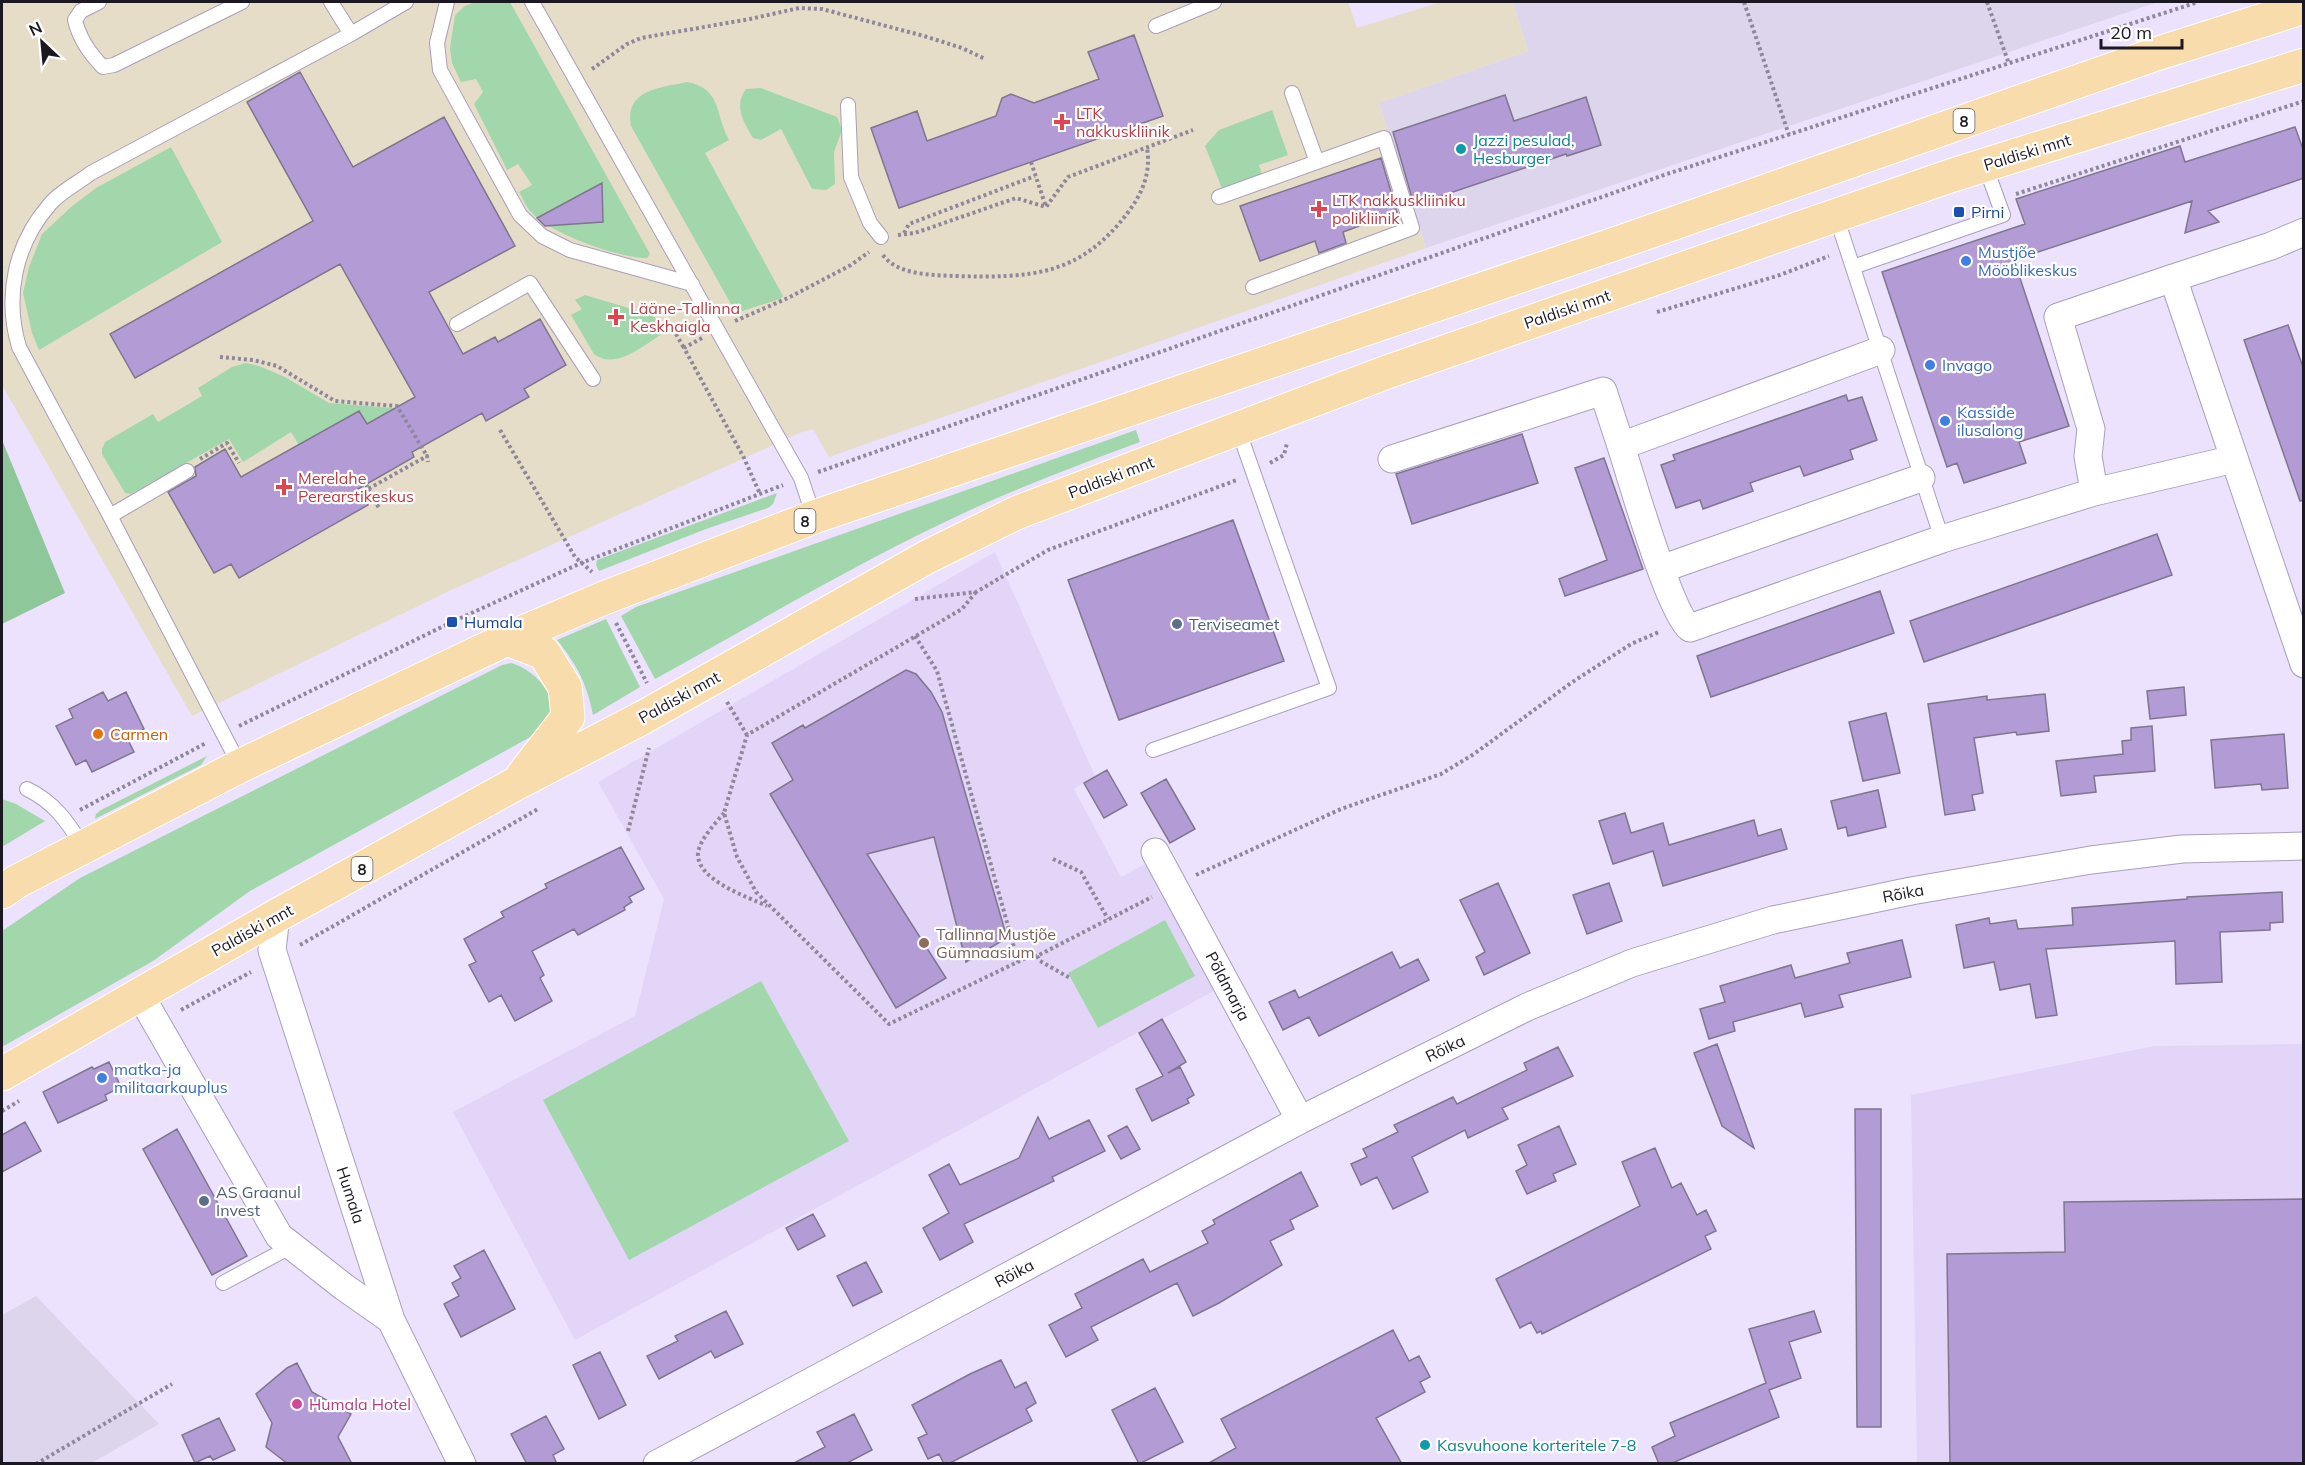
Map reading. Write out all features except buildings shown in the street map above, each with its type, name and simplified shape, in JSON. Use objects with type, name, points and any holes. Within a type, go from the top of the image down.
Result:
[{"type":"main road","name":"8","points":[[2,892],[83,847],[240,766],[507,639],[612,594],[814,517],[1626,240],[2156,54],[2297,11]]},
{"type":"main road","name":"Paldiski mnt","points":[[2,1074],[276,916],[517,783],[642,718],[937,552],[1017,513],[1387,372],[1985,165],[2304,65]]},
{"type":"main road","points":[[507,639],[544,653],[565,687],[568,717],[517,783]]},
{"type":"street","points":[[2094,492],[2088,456],[2091,429],[2058,317],[2271,246],[2304,232]]},
{"type":"street","points":[[2173,278],[2234,459],[2295,608],[2304,664]]},
{"type":"street","points":[[1621,446],[1881,350]]},
{"type":"street","points":[[1392,459],[1603,391],[1661,569],[1684,624],[1690,628],[1942,539],[2094,492],[2234,459]]},
{"type":"street","points":[[1661,569],[1921,478]]},
{"type":"street","name":"Rõika","points":[[657,1464],[1300,1120],[1527,1007],[1621,967],[1773,920],[1911,891],[2091,860],[2182,849],[2304,846]]},
{"type":"street","name":"Põldmarja","points":[[1155,852],[1300,1120]]},
{"type":"street","name":"Humala","points":[[276,916],[272,950],[391,1320],[462,1464]]},
{"type":"street","points":[[139,993],[279,1236],[391,1320]]},
{"type":"lane","points":[[99,2],[81,11],[75,20],[77,30],[95,59],[103,67],[114,65],[242,2]]},
{"type":"lane","points":[[331,2],[351,34]]},
{"type":"lane","points":[[240,766],[19,347],[12,325],[11,292],[26,236],[51,202],[91,173],[351,34],[406,2]]},
{"type":"lane","points":[[447,2],[437,43],[440,70],[520,215],[542,236],[570,250],[692,284]]},
{"type":"lane","points":[[532,2],[801,478],[814,517]]},
{"type":"lane","points":[[1156,26],[1214,2]]},
{"type":"lane","points":[[1292,93],[1317,162]]},
{"type":"lane","points":[[848,105],[851,177],[870,222],[881,237]]},
{"type":"lane","points":[[1219,197],[1384,138],[1412,228],[1253,287]]},
{"type":"lane","points":[[1853,267],[2003,215],[1985,165]]},
{"type":"lane","points":[[1836,216],[1942,539]]},
{"type":"lane","points":[[457,324],[531,283],[593,379]]},
{"type":"lane","points":[[1153,750],[1329,688],[1238,429]]},
{"type":"lane","points":[[110,516],[186,471]]},
{"type":"lane","points":[[27,789],[66,818],[83,847]]},
{"type":"lane","points":[[223,1282],[292,1246]]},
{"type":"path","points":[[1744,2],[1789,135]]},
{"type":"path","points":[[1987,2],[2009,64]]},
{"type":"path","points":[[81,810],[222,735],[452,622],[581,563],[801,478],[1667,174],[2198,2]]},
{"type":"path","points":[[577,80],[627,44],[642,38],[799,8],[822,9],[924,36],[963,48],[985,59]]},
{"type":"path","points":[[1046,207],[1068,177],[1193,130]]},
{"type":"path","points":[[684,348],[851,265],[877,247],[888,262],[902,269],[934,275],[998,277],[1038,274],[1063,267],[1087,253],[1116,229],[1137,200],[1149,171],[1148,148]]},
{"type":"path","points":[[1030,162],[1046,207]]},
{"type":"path","points":[[904,234],[909,224],[1035,176]]},
{"type":"path","points":[[881,237],[915,233],[1016,198],[1046,207]]},
{"type":"path","points":[[676,334],[744,458],[760,494]]},
{"type":"path","points":[[220,357],[253,360],[276,366],[335,401],[397,405],[427,456],[428,462]]},
{"type":"path","points":[[500,430],[575,557],[594,575]]},
{"type":"path","points":[[772,908],[715,881],[699,862],[698,853],[703,841],[724,813],[747,735],[962,609],[976,592],[1048,550],[1254,474],[1284,455],[1287,439]]},
{"type":"path","points":[[186,471],[188,466],[227,443],[239,463]]},
{"type":"path","points":[[379,508],[367,487],[427,456]]},
{"type":"path","points":[[905,600],[976,592]]},
{"type":"path","points":[[613,617],[648,684]]},
{"type":"path","points":[[724,813],[737,857],[756,892],[889,1024],[1030,956],[1038,956],[1174,886],[1341,809],[1441,774],[1474,754],[1571,683],[1631,644],[1663,630],[1690,628]]},
{"type":"path","points":[[915,636],[937,670],[1018,962]]},
{"type":"path","points":[[717,706],[736,696]]},
{"type":"path","points":[[726,701],[747,735]]},
{"type":"path","points":[[628,831],[650,745],[639,751]]},
{"type":"path","points":[[298,946],[546,804]]},
{"type":"path","points":[[1053,859],[1081,872],[1108,919]]},
{"type":"path","points":[[1038,956],[1040,961],[1071,978]]},
{"type":"path","points":[[181,1010],[252,972]]},
{"type":"path","points":[[36,1464],[172,1384]]},
{"type":"shaded area","name":"Lääne-Tallinna Keskhaigla","points":[[2,2],[1348,2],[1357,28],[1441,2],[1513,2],[1528,51],[1379,103],[1426,248],[829,457],[813,429],[802,432],[447,592],[192,716],[2,385]]},
{"type":"shaded area","points":[[1513,2],[2158,2],[1426,248],[1379,103],[1528,51]]},
{"type":"shaded area","name":"Tallinna Mustjõe Gümnaasium","points":[[995,552],[1095,776],[1074,789],[1121,877],[1149,862],[1221,987],[575,1340],[453,1112],[635,1016],[664,899],[598,782]]},
{"type":"shaded area","points":[[2303,1044],[2303,1463],[1917,1463],[1911,1095],[2154,1046]]},
{"type":"shaded area","points":[[36,1296],[159,1424],[92,1463],[2,1463],[2,1315]]},
{"type":"green space","points":[[475,2],[510,2],[650,254],[647,258],[619,254],[569,236],[541,220],[528,208],[519,192],[532,185],[518,164],[507,170],[474,104],[483,92],[476,79],[461,82],[452,63],[450,48],[455,15],[465,6]]},
{"type":"green space","points":[[687,82],[706,90],[716,104],[729,140],[705,153],[783,296],[780,299],[736,313],[631,126],[630,114],[633,104],[639,97],[656,89]]},
{"type":"green space","points":[[761,88],[837,117],[842,130],[834,152],[835,184],[826,190],[812,189],[781,129],[761,140],[753,138],[741,114],[740,102],[746,89]]},
{"type":"green space","points":[[1272,110],[1288,155],[1259,165],[1263,177],[1223,191],[1205,146],[1219,130]]},
{"type":"green space","points":[[171,147],[222,242],[39,350],[32,333],[23,293],[29,267],[42,234],[96,188]]},
{"type":"green space","points":[[585,295],[652,315],[661,323],[665,332],[640,349],[621,358],[603,358],[594,354],[571,315],[582,309],[575,300]]},
{"type":"green space","points":[[246,363],[285,377],[329,403],[394,408],[402,421],[388,412],[367,424],[359,411],[299,445],[291,432],[243,462],[229,439],[131,494],[125,493],[102,454],[105,442],[153,414],[158,422],[202,396],[198,388],[232,367]]},
{"type":"green space","points":[[1136,430],[1140,442],[1026,486],[945,522],[819,587],[655,679],[621,616],[636,607]]},
{"type":"green space","points":[[2,440],[65,593],[2,624]]},
{"type":"green space","points":[[777,493],[773,504],[768,508],[706,529],[599,571],[596,565],[597,560]]},
{"type":"green space","points":[[606,619],[640,687],[593,715],[580,675],[557,640]]},
{"type":"green space","points":[[511,663],[526,670],[545,687],[551,703],[551,713],[545,729],[250,891],[153,961],[2,1047],[2,931],[80,878],[502,665]]},
{"type":"green space","points":[[207,756],[201,765],[95,819],[96,814],[101,810]]},
{"type":"green space","points":[[2,799],[16,804],[45,821],[2,847]]},
{"type":"green space","points":[[1165,920],[1195,976],[1098,1028],[1068,973]]},
{"type":"green space","points":[[761,981],[849,1141],[629,1260],[543,1100]]},
{"type":"place","name":"LTK nakkuskliinik","points":[[1062,122]]},
{"type":"place","name":"Jazzi pesulad, Hesburger","points":[[1461,149]]},
{"type":"place","name":"LTK nakkuskliiniku polikliinik","points":[[1319,209]]},
{"type":"place","name":"Pirni","points":[[1959,212]]},
{"type":"place","name":"Mustjõe Mööblikeskus","points":[[1966,261]]},
{"type":"place","name":"Lääne-Tallinna Keskhaigla","points":[[616,317]]},
{"type":"place","name":"Invago","points":[[1930,365]]},
{"type":"place","name":"Kasside ilusalong","points":[[1945,421]]},
{"type":"place","name":"Merelahe Perearstikeskus","points":[[284,487]]},
{"type":"place","name":"Humala","points":[[452,622]]},
{"type":"place","name":"Terviseamet","points":[[1177,624]]},
{"type":"place","name":"Carmen","points":[[98,734]]},
{"type":"place","name":"Tallinna Mustjõe Gümnaasium","points":[[924,943]]},
{"type":"place","name":"matka-ja militaarkauplus","points":[[102,1078]]},
{"type":"place","name":"AS Graanul Invest","points":[[204,1201]]},
{"type":"place","name":"Humala Hotel","points":[[297,1404]]},
{"type":"place","name":"Kasvuhoone korteritele 7-8","points":[[1425,1445]]}]
